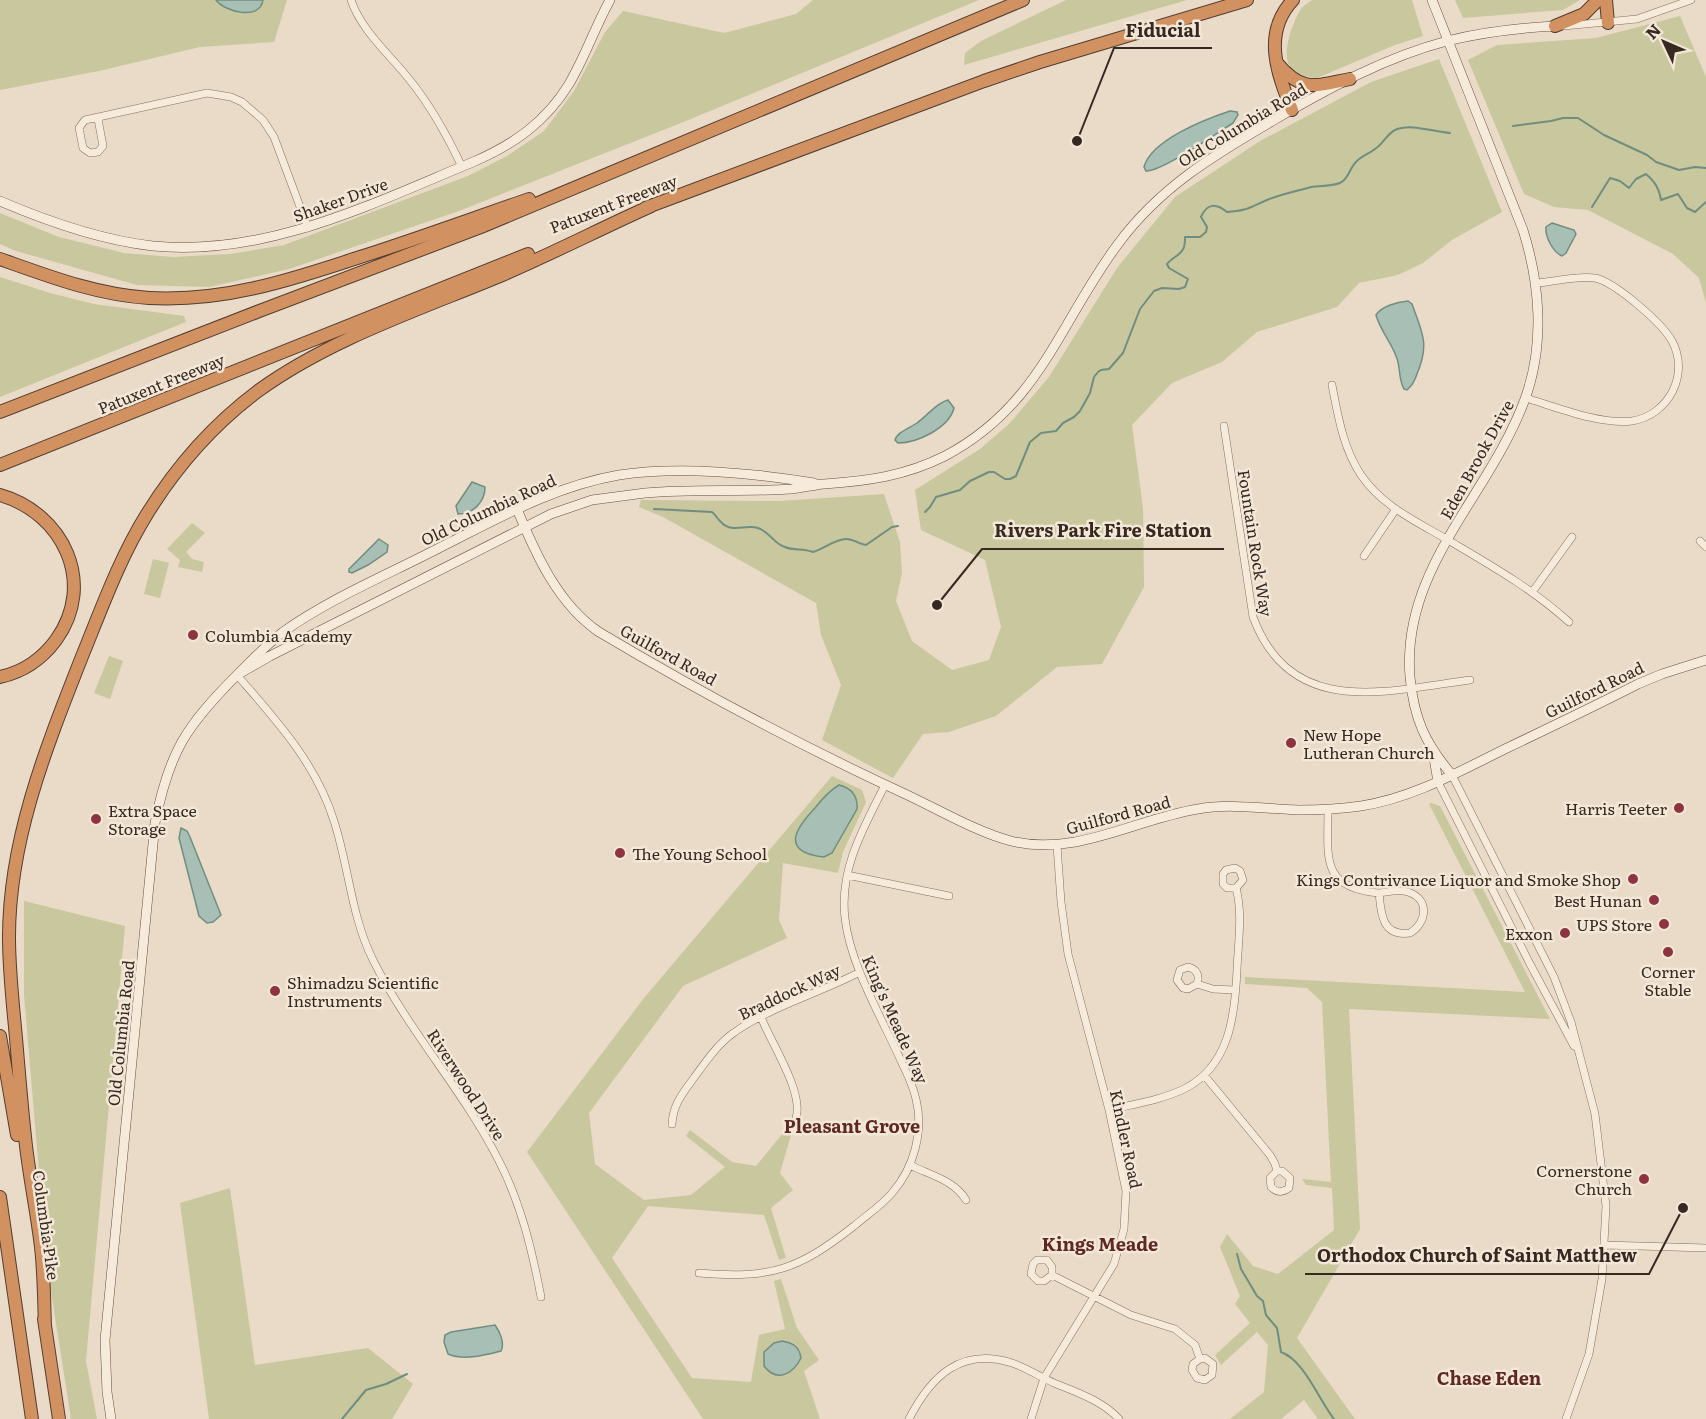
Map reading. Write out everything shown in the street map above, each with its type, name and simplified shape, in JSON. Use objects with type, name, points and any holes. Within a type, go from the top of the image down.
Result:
[{"type":"highway","name":"Patuxent Freeway","points":[[0,412],[481,227],[1023,0]]},
{"type":"highway","name":"Patuxent Freeway","points":[[0,465],[651,206],[995,78],[1247,0]]},
{"type":"highway","points":[[1292,110],[1278,76],[1274,48],[1278,24],[1293,0]]},
{"type":"highway","points":[[1555,26],[1584,14],[1598,0]]},
{"type":"highway","points":[[1606,0],[1608,23]]},
{"type":"highway","points":[[1275,61],[1290,77],[1308,86],[1350,79]]},
{"type":"highway","points":[[0,259],[65,281],[119,295],[179,299],[236,293],[305,275],[405,243],[671,149]]},
{"type":"highway","points":[[45,1326],[41,1251],[26,1146],[12,990],[9,938],[10,902],[22,832],[33,791],[77,670],[130,544],[164,488],[183,463],[207,437],[249,399],[289,371],[342,343],[502,275],[651,206]]},
{"type":"highway","points":[[0,472],[94,428]]},
{"type":"highway","points":[[0,495],[29,507],[53,528],[68,556],[74,588],[67,619],[61,634],[51,647],[30,665],[18,672],[0,677]]},
{"type":"highway","name":"Columbia Pike","points":[[0,1036],[14,1114],[59,1419]]},
{"type":"highway","points":[[0,1197],[32,1419]]},
{"type":"highway","points":[[0,1247],[19,1332]]},
{"type":"street","points":[[351,0],[363,24],[410,79],[435,114],[462,167]]},
{"type":"street","name":"Shaker Drive","points":[[0,201],[72,229],[105,238],[154,246],[219,246],[272,238],[308,228],[462,167],[516,141],[547,114],[570,82],[610,0]]},
{"type":"street","points":[[1432,0],[1447,41]]},
{"type":"street","name":"Old Columbia Road","points":[[237,675],[524,526],[569,507],[620,495],[670,491],[792,489],[874,480],[921,467],[986,429],[1018,399],[1044,365],[1118,243],[1150,206],[1194,168],[1292,110],[1350,79],[1447,41],[1509,30],[1608,23],[1650,16],[1691,0]]},
{"type":"street","name":"Eden Brook Drive","points":[[1447,41],[1523,230],[1532,258],[1536,283],[1537,347],[1526,398],[1507,441],[1434,565],[1416,606],[1410,646],[1411,687],[1419,720],[1433,752],[1438,782],[1530,964],[1580,1056]]},
{"type":"street","points":[[98,118],[103,146],[98,152],[90,153],[83,148],[79,128],[85,120],[207,93],[231,97],[242,102],[257,114],[274,137],[308,228]]},
{"type":"street","points":[[1526,398],[1594,418],[1630,421],[1641,418],[1661,406],[1674,392],[1678,372],[1676,350],[1667,333],[1611,285],[1596,278],[1536,283]]},
{"type":"street","points":[[1332,385],[1342,432],[1352,459],[1369,486],[1381,499],[1533,591],[1569,622]]},
{"type":"street","name":"Fountain Rock Way","points":[[1224,426],[1249,603],[1256,627],[1272,652],[1296,674],[1330,690],[1368,693],[1470,680]]},
{"type":"street","name":"Old Columbia Road","points":[[111,1419],[107,1392],[105,1340],[155,823],[165,779],[184,737],[209,702],[263,648],[307,616],[517,509],[562,490],[598,480],[641,473],[696,472],[793,479],[822,485]]},
{"type":"street","name":"Guilford Road","points":[[517,509],[564,600],[586,623],[617,643],[765,726],[992,834],[1012,841],[1035,845],[1078,843],[1152,820],[1198,809],[1239,806],[1328,810],[1386,801],[1438,782],[1638,684],[1706,660]]},
{"type":"street","points":[[1364,556],[1396,509]]},
{"type":"street","points":[[1533,591],[1572,537]]},
{"type":"street","points":[[1700,541],[1706,547]]},
{"type":"street","name":"Riverwood Drive","points":[[237,675],[295,742],[320,784],[335,822],[355,911],[372,958],[387,986],[467,1106],[499,1160],[522,1217],[532,1250],[541,1298]]},
{"type":"street","name":"Eden Brook Drive","points":[[1433,752],[1452,775],[1554,977],[1571,1022],[1595,1114],[1606,1206],[1605,1245],[1598,1307],[1589,1354],[1566,1419]]},
{"type":"street","name":"King's Meade Way","points":[[699,1273],[751,1275],[782,1269],[802,1261],[826,1248],[880,1205],[893,1192],[910,1165],[916,1149],[918,1132],[917,1100],[860,972],[850,946],[845,923],[844,888],[855,847],[885,785]]},
{"type":"street","points":[[1328,810],[1329,859],[1334,874],[1345,885],[1353,889],[1379,893],[1405,891],[1416,896],[1425,910],[1421,924],[1410,933],[1402,934],[1389,928],[1382,917],[1379,893]]},
{"type":"street","name":"Kindler Road","points":[[1031,1419],[1044,1378],[1114,1264],[1120,1248],[1126,1210],[1123,1169],[1068,954],[1057,845]]},
{"type":"street","points":[[847,875],[949,896]]},
{"type":"street","points":[[1109,1110],[1187,1088],[1215,1063],[1227,1042],[1234,1016],[1240,908],[1236,888]]},
{"type":"street","name":"Braddock Way","points":[[672,1124],[676,1103],[710,1056],[731,1035],[761,1017],[860,972]]},
{"type":"street","points":[[1197,984],[1213,989],[1236,990]]},
{"type":"street","points":[[761,1017],[795,1090],[799,1109],[796,1118]]},
{"type":"street","points":[[1204,1075],[1270,1155],[1277,1171]]},
{"type":"street","points":[[910,1165],[954,1186],[966,1200]]},
{"type":"street","points":[[1605,1245],[1706,1248]]},
{"type":"street","points":[[1052,1275],[1131,1315],[1175,1329],[1195,1345],[1200,1359]]},
{"type":"street","points":[[909,1419],[921,1396],[949,1368],[963,1362],[986,1359],[1014,1364],[1100,1404],[1119,1419]]},
{"type":"green space","points":[[0,0],[287,0],[274,42],[200,47],[99,71],[0,90]]},
{"type":"green space","points":[[813,0],[979,0],[686,121],[459,211],[289,269],[209,287],[137,285],[16,251],[0,244],[0,213],[59,237],[124,253],[173,257],[230,254],[284,245],[468,176],[507,156],[544,131],[574,91],[605,32],[623,11],[724,33],[796,14]]},
{"type":"green space","points":[[1066,0],[1187,0],[964,65],[965,53],[981,41]]},
{"type":"green space","points":[[1312,0],[1412,0],[1423,36],[1395,45],[1317,78],[1303,75],[1291,68],[1288,63],[1287,47],[1298,14]]},
{"type":"green space","points":[[1455,0],[1580,0],[1563,10],[1463,18]]},
{"type":"green space","points":[[1680,16],[1706,77],[1706,303],[1699,278],[1673,254],[1588,210],[1554,207],[1524,194],[1468,60],[1497,45],[1596,38]]},
{"type":"green space","points":[[1439,59],[1502,212],[1452,240],[1423,263],[1398,275],[1359,283],[1337,307],[1257,332],[1222,362],[1172,383],[1132,425],[1143,508],[1144,587],[1102,664],[1057,667],[996,716],[949,732],[923,734],[893,778],[822,740],[841,685],[821,635],[816,603],[663,517],[639,507],[641,500],[780,501],[884,494],[900,542],[902,573],[896,601],[912,641],[952,670],[989,660],[1001,627],[985,560],[921,530],[915,490],[980,449],[1009,424],[1049,377],[1117,268],[1175,197],[1260,141],[1371,82]]},
{"type":"green space","points":[[0,277],[94,304],[184,316],[186,322],[0,397]]},
{"type":"green space","points":[[192,523],[205,533],[186,552],[192,559],[204,562],[202,572],[178,567],[180,560],[167,549]]},
{"type":"green space","points":[[153,559],[169,563],[160,598],[144,594]]},
{"type":"green space","points":[[109,656],[123,661],[110,699],[94,693]]},
{"type":"green space","points":[[832,776],[862,790],[866,802],[843,852],[838,873],[783,863],[779,920],[787,938],[683,986],[589,1113],[595,1164],[644,1200],[691,1195],[725,1167],[686,1136],[690,1130],[732,1162],[756,1166],[784,1132],[791,1135],[780,1173],[793,1190],[771,1208],[786,1258],[779,1260],[764,1215],[648,1206],[612,1258],[692,1378],[751,1382],[759,1335],[785,1329],[774,1281],[781,1279],[797,1328],[819,1360],[804,1371],[820,1419],[703,1419],[527,1152],[644,998]]},
{"type":"green space","points":[[1429,804],[1440,806],[1550,1019],[1349,1009],[1360,1229],[1297,1338],[1355,1419],[1318,1419],[1304,1400],[1281,1419],[1230,1419],[1264,1392],[1268,1345],[1257,1332],[1221,1365],[1215,1355],[1250,1323],[1235,1304],[1240,1296],[1220,1247],[1227,1234],[1253,1266],[1278,1274],[1334,1230],[1332,1188],[1306,1185],[1302,1179],[1331,1182],[1322,1002],[1307,988],[1245,984],[1245,977],[1525,992]]},
{"type":"green space","points":[[24,901],[125,926],[86,1361],[97,1419],[71,1419],[47,1266],[24,995]]},
{"type":"green space","points":[[230,1188],[255,1365],[368,1348],[413,1384],[392,1419],[209,1419],[180,1203]]},
{"type":"shaded area","points":[[216,0],[263,0],[256,11],[242,12],[227,8]]},
{"type":"shaded area","points":[[1230,111],[1237,112],[1238,115],[1233,123],[1176,159],[1146,171],[1144,167],[1149,157],[1168,140],[1194,125]]},
{"type":"shaded area","points":[[1552,223],[1574,230],[1576,234],[1562,256],[1548,240],[1546,227]]},
{"type":"shaded area","points":[[1408,301],[1412,304],[1419,323],[1424,346],[1421,363],[1407,390],[1402,385],[1398,360],[1376,315],[1390,305]]},
{"type":"shaded area","points":[[948,400],[954,408],[946,422],[939,428],[914,440],[898,443],[895,440],[901,432]]},
{"type":"shaded area","points":[[472,482],[485,487],[483,498],[469,512],[458,514],[456,506]]},
{"type":"shaded area","points":[[379,539],[388,545],[387,552],[368,565],[352,573],[349,572],[349,569]]},
{"type":"shaded area","points":[[839,785],[853,793],[857,809],[832,853],[824,857],[810,854],[797,845],[797,832],[826,795]]},
{"type":"shaded area","points":[[181,828],[187,831],[190,837],[221,915],[213,922],[207,923],[199,916],[179,838]]},
{"type":"shaded area","points":[[495,1325],[502,1341],[501,1351],[468,1357],[448,1354],[444,1342],[445,1335]]},
{"type":"shaded area","points":[[782,1341],[795,1346],[801,1358],[789,1372],[779,1375],[764,1366],[764,1352],[774,1343]]},
{"type":"waterway","points":[[1513,126],[1563,118],[1578,118],[1604,135],[1647,155],[1656,162],[1679,170],[1695,167],[1706,168]]},
{"type":"waterway","points":[[925,512],[936,497],[960,490],[970,481],[989,472],[994,472],[1005,479],[1016,476],[1030,442],[1041,433],[1056,431],[1080,411],[1090,393],[1094,377],[1101,370],[1109,369],[1123,353],[1140,309],[1154,291],[1162,288],[1185,287],[1188,279],[1169,268],[1167,264],[1183,250],[1185,237],[1200,237],[1206,232],[1207,227],[1201,217],[1206,209],[1216,206],[1227,212],[1239,211],[1289,193],[1340,183],[1358,160],[1378,147],[1392,132],[1401,128],[1450,133]]},
{"type":"waterway","points":[[1592,207],[1610,178],[1620,181],[1629,188],[1636,179],[1646,174],[1656,186],[1661,200],[1678,194],[1687,208],[1695,212],[1706,202]]},
{"type":"waterway","points":[[654,509],[712,512],[726,526],[758,528],[781,545],[813,552],[842,539],[866,545],[892,527],[898,526]]},
{"type":"waterway","points":[[1237,1254],[1241,1269],[1257,1296],[1263,1301],[1266,1315],[1277,1328],[1281,1352],[1297,1363],[1334,1419]]},
{"type":"waterway","points":[[342,1419],[366,1390],[407,1374]]},
{"type":"place","name":"Fiducial","points":[[1077,141]]},
{"type":"place","name":"Rivers Park Fire Station","points":[[937,605]]},
{"type":"place","name":"Columbia Academy","points":[[193,635]]},
{"type":"place","name":"New Hope Lutheran Church","points":[[1291,743]]},
{"type":"place","name":"Harris Teeter","points":[[1679,808]]},
{"type":"place","name":"Extra Space Storage","points":[[96,819]]},
{"type":"place","name":"The Young School","points":[[620,853]]},
{"type":"place","name":"Kings Contrivance Liquor and Smoke Shop","points":[[1633,879]]},
{"type":"place","name":"Best Hunan","points":[[1654,900]]},
{"type":"place","name":"UPS Store","points":[[1664,924]]},
{"type":"place","name":"Exxon","points":[[1565,933]]},
{"type":"place","name":"Corner Stable","points":[[1668,952]]},
{"type":"place","name":"Shimadzu Scientific Instruments","points":[[275,991]]},
{"type":"place","name":"Cornerstone Church","points":[[1644,1179]]},
{"type":"place","name":"Orthodox Church of Saint Matthew","points":[[1683,1208]]},
{"type":"district","name":"Pleasant Grove","points":[[852,1125]]},
{"type":"district","name":"Kings Meade","points":[[1100,1243]]},
{"type":"district","name":"Chase Eden","points":[[1489,1377]]}]
